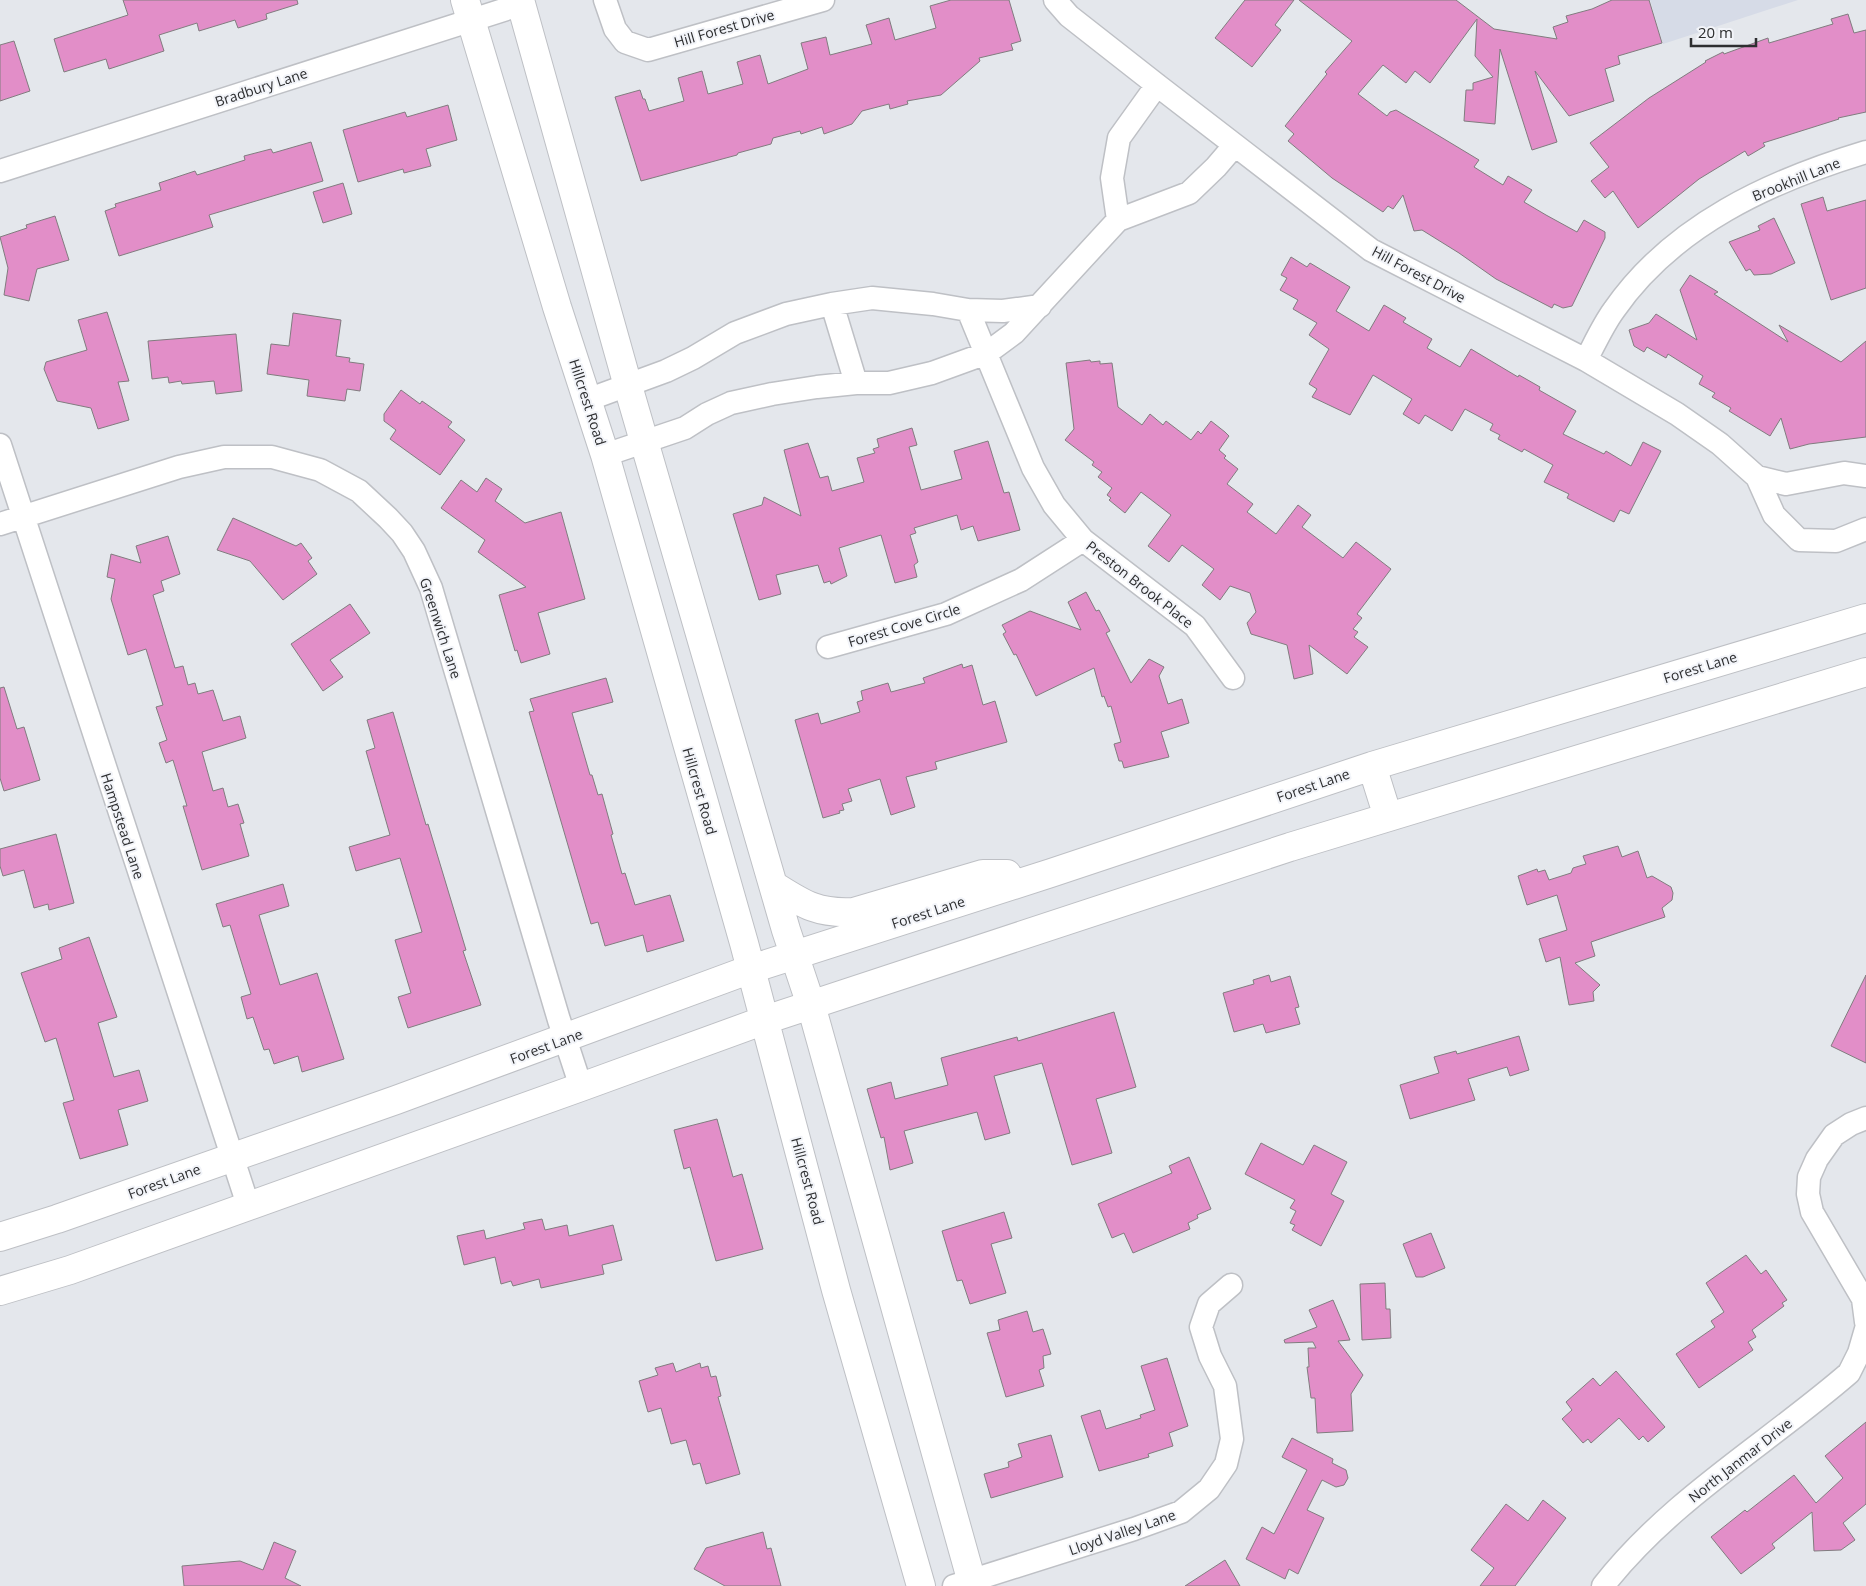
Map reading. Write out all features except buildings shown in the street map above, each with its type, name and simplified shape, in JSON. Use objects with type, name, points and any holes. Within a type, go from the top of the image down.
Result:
[{"type":"main road","points":[[521,2],[644,442],[773,885],[811,1005],[966,1584]]},
{"type":"main road","name":"Hillcrest Road","points":[[468,10],[605,455],[751,969],[839,1299],[921,1586]]},
{"type":"main road","name":"Forest Lane","points":[[0,1237],[57,1219],[565,1039],[751,969],[1051,873],[1372,766],[1866,618]]},
{"type":"main road","points":[[0,1291],[70,1270],[765,1020],[1290,847],[1866,672]]},
{"type":"main road","points":[[1372,766],[1388,817]]},
{"type":"main road","points":[[773,885],[816,909],[835,913],[854,912],[984,874],[1051,873]]},
{"type":"street","name":"Hill Forest Drive","points":[[605,0],[615,29],[625,42],[648,50],[822,0]]},
{"type":"street","name":"Hill Forest Drive","points":[[1055,0],[1069,16],[1156,85],[1372,250],[1586,360],[1677,414],[1720,444],[1757,477],[1774,515],[1799,540],[1836,541],[1866,529]]},
{"type":"street","name":"Bradbury Lane","points":[[0,171],[468,10],[521,2]]},
{"type":"street","points":[[1118,220],[1112,178],[1119,138],[1156,85]]},
{"type":"street","points":[[605,455],[686,428],[707,414],[731,403],[772,394],[856,383],[889,383],[932,372],[987,353],[1014,334],[1118,220],[1189,193],[1216,167],[1234,146]]},
{"type":"street","name":"Brookhill Lane","points":[[1586,360],[1614,310],[1648,269],[1663,254],[1716,214],[1774,185],[1866,152]]},
{"type":"street","points":[[587,400],[628,386],[694,358],[735,332],[786,314],[832,304],[872,298],[933,304],[968,310],[1003,311],[1040,306]]},
{"type":"street","points":[[832,304],[856,383]]},
{"type":"street","name":"Preston Brook Place","points":[[968,310],[1033,468],[1054,505],[1083,540],[1195,626],[1233,678]]},
{"type":"street","name":"Hampstead Lane","points":[[0,445],[248,1205]]},
{"type":"street","name":"Greenwich Lane","points":[[0,524],[179,467],[224,457],[272,457],[320,470],[359,491],[388,518],[414,551],[431,588],[565,1039],[581,1087]]},
{"type":"street","name":"Hill Forest Drive","points":[[1757,477],[1786,484],[1844,473],[1866,476]]},
{"type":"street","name":"Forest Cove Circle","points":[[828,648],[946,614],[1021,580],[1083,540]]},
{"type":"street","points":[[1866,1118],[1851,1124],[1834,1135],[1817,1159],[1809,1177],[1808,1194],[1812,1212],[1863,1299],[1866,1322]]},
{"type":"street","name":"Lloyd Valley Lane","points":[[966,1584],[1181,1512],[1209,1489],[1226,1464],[1232,1439],[1225,1386],[1210,1356],[1201,1327],[1208,1304],[1231,1285]]},
{"type":"street","name":"North Janmar Drive","points":[[1603,1586],[1647,1535],[1677,1508],[1849,1373],[1860,1353],[1866,1329]]},
{"type":"shaded area","points":[[1650,0],[1798,0],[1663,44]]}]
